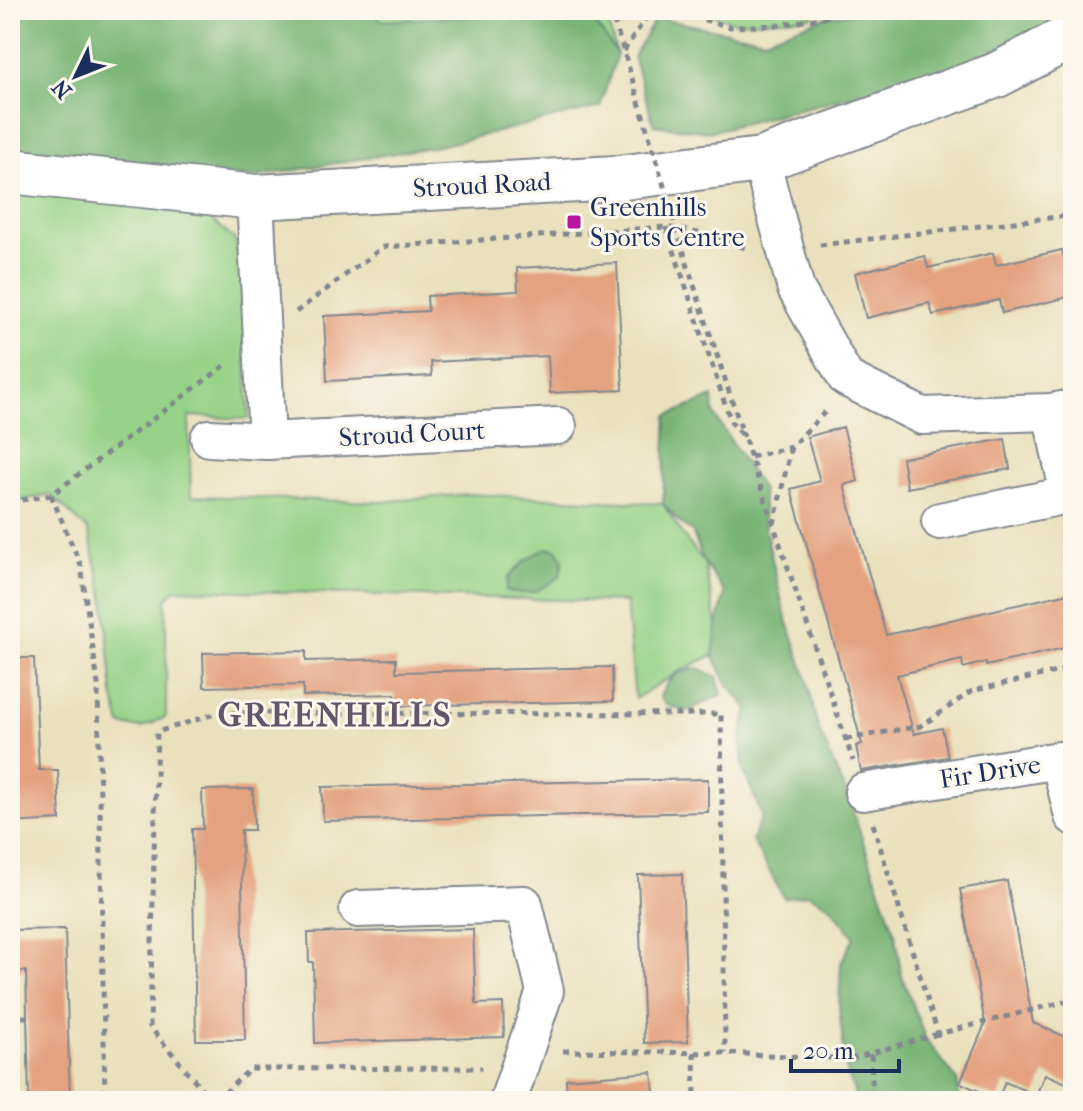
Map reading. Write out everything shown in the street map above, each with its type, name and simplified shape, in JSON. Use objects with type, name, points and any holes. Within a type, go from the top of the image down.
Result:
[{"type":"street","name":"Stroud Road","points":[[10,171],[255,197],[617,178],[761,160],[997,75],[1073,35]]},
{"type":"street","points":[[761,160],[796,289],[846,378],[922,416],[1062,410],[1071,495],[940,521]]},
{"type":"street","points":[[255,197],[267,441]]},
{"type":"street","name":"Stroud Court","points":[[209,438],[267,441],[558,426]]},
{"type":"street","name":"Fir Drive","points":[[863,792],[1059,760],[1073,816]]},
{"type":"street","points":[[358,909],[524,904],[545,991],[517,1073]]},
{"type":"path","points":[[610,10],[689,270],[744,437],[731,422],[666,227]]},
{"type":"path","points":[[624,53],[651,10]]},
{"type":"path","points":[[669,10],[730,27],[779,25],[826,17],[825,10]]},
{"type":"path","points":[[290,316],[383,247],[666,227],[710,235],[788,257],[1073,215]]},
{"type":"path","points":[[10,502],[51,495],[229,362]]},
{"type":"path","points":[[774,524],[791,447],[854,381]]},
{"type":"path","points":[[751,457],[791,447]]},
{"type":"path","points":[[51,495],[81,566],[98,684],[105,1101]]},
{"type":"path","points":[[846,739],[921,726],[972,691],[1073,668]]},
{"type":"path","points":[[725,1053],[721,714],[218,713],[157,732],[150,1027],[214,1101],[250,1069],[517,1073],[694,1052],[851,1059],[938,1034]]},
{"type":"path","points":[[10,1017],[26,1017]]},
{"type":"path","points":[[694,1052],[695,1101]]},
{"type":"path","points":[[871,1053],[873,1101]]},
{"type":"path","points":[[228,1090],[235,1101]]},
{"type":"green space","points":[[10,10],[371,10],[382,21],[507,14],[521,10],[586,10],[617,54],[600,107],[443,145],[248,178],[10,151]]},
{"type":"green space","points":[[371,10],[521,10],[507,14],[381,21]]},
{"type":"green space","points":[[586,10],[604,10],[617,54]]},
{"type":"green space","points":[[695,10],[814,10],[812,17],[736,22]]},
{"type":"green space","points":[[874,10],[1073,10],[1073,15],[1059,24],[929,76],[709,132],[654,125],[633,57],[656,18],[764,39],[826,17]]},
{"type":"green space","points":[[10,189],[206,215],[235,240],[242,270],[249,419],[189,416],[191,496],[379,502],[469,494],[663,504],[704,562],[717,625],[713,655],[635,699],[626,602],[176,589],[166,599],[166,717],[142,728],[121,725],[113,694],[104,596],[88,530],[51,495],[10,502]]},
{"type":"green space","points":[[713,397],[714,414],[762,490],[764,524],[784,611],[807,679],[818,728],[847,795],[896,936],[901,974],[925,1038],[957,1080],[960,1101],[854,1101],[855,1095],[845,1065],[839,1006],[841,963],[854,937],[831,907],[808,894],[784,898],[752,840],[762,816],[743,769],[741,740],[748,708],[728,685],[713,655],[725,593],[704,562],[692,531],[663,504],[667,416]]},
{"type":"green space","points":[[546,548],[556,549],[563,559],[560,576],[535,591],[506,591],[508,578],[526,560]]},
{"type":"green space","points":[[698,668],[717,677],[722,695],[687,711],[666,705],[660,697],[666,684],[679,673]]},
{"type":"building","points":[[1062,250],[1066,264],[1073,262],[1073,296],[1002,313],[999,300],[933,315],[929,303],[866,318],[855,273],[925,256],[928,268],[993,253],[996,265]]},
{"type":"building","points":[[617,263],[623,390],[550,393],[548,356],[431,362],[432,376],[327,381],[324,316],[428,311],[427,296],[518,291],[517,268]]},
{"type":"building","points":[[843,427],[858,481],[844,485],[886,635],[1073,592],[1073,646],[986,666],[986,662],[963,668],[962,660],[897,675],[914,734],[942,728],[948,757],[861,771],[856,746],[862,744],[791,489],[820,481],[807,437]]},
{"type":"building","points":[[1005,439],[1010,469],[907,488],[902,458]]},
{"type":"building","points":[[306,651],[306,661],[396,659],[396,672],[612,667],[613,701],[396,706],[395,694],[303,696],[303,685],[204,687],[203,653]]},
{"type":"building","points":[[10,658],[34,658],[39,770],[58,770],[60,820],[10,823]]},
{"type":"building","points":[[708,779],[708,812],[323,821],[322,787]]},
{"type":"building","points":[[253,789],[254,830],[241,830],[245,1040],[196,1040],[192,829],[203,829],[202,790]]},
{"type":"building","points":[[682,874],[688,1042],[644,1043],[638,875]]},
{"type":"building","points":[[1007,881],[1033,1023],[1073,1040],[1073,1086],[1045,1074],[1036,1095],[1005,1082],[998,1099],[960,1083],[985,1024],[960,889]]},
{"type":"building","points":[[65,929],[70,1101],[29,1101],[26,971],[10,972],[10,930]]},
{"type":"building","points":[[473,929],[476,1004],[503,1003],[504,1037],[315,1043],[313,962],[309,962],[308,933]]},
{"type":"building","points":[[652,1072],[655,1101],[567,1101],[566,1079]]},
{"type":"place","name":"Greenhills Sports Centre","points":[[574,222]]},
{"type":"district","name":"GREENHILLS","points":[[335,715]]}]
